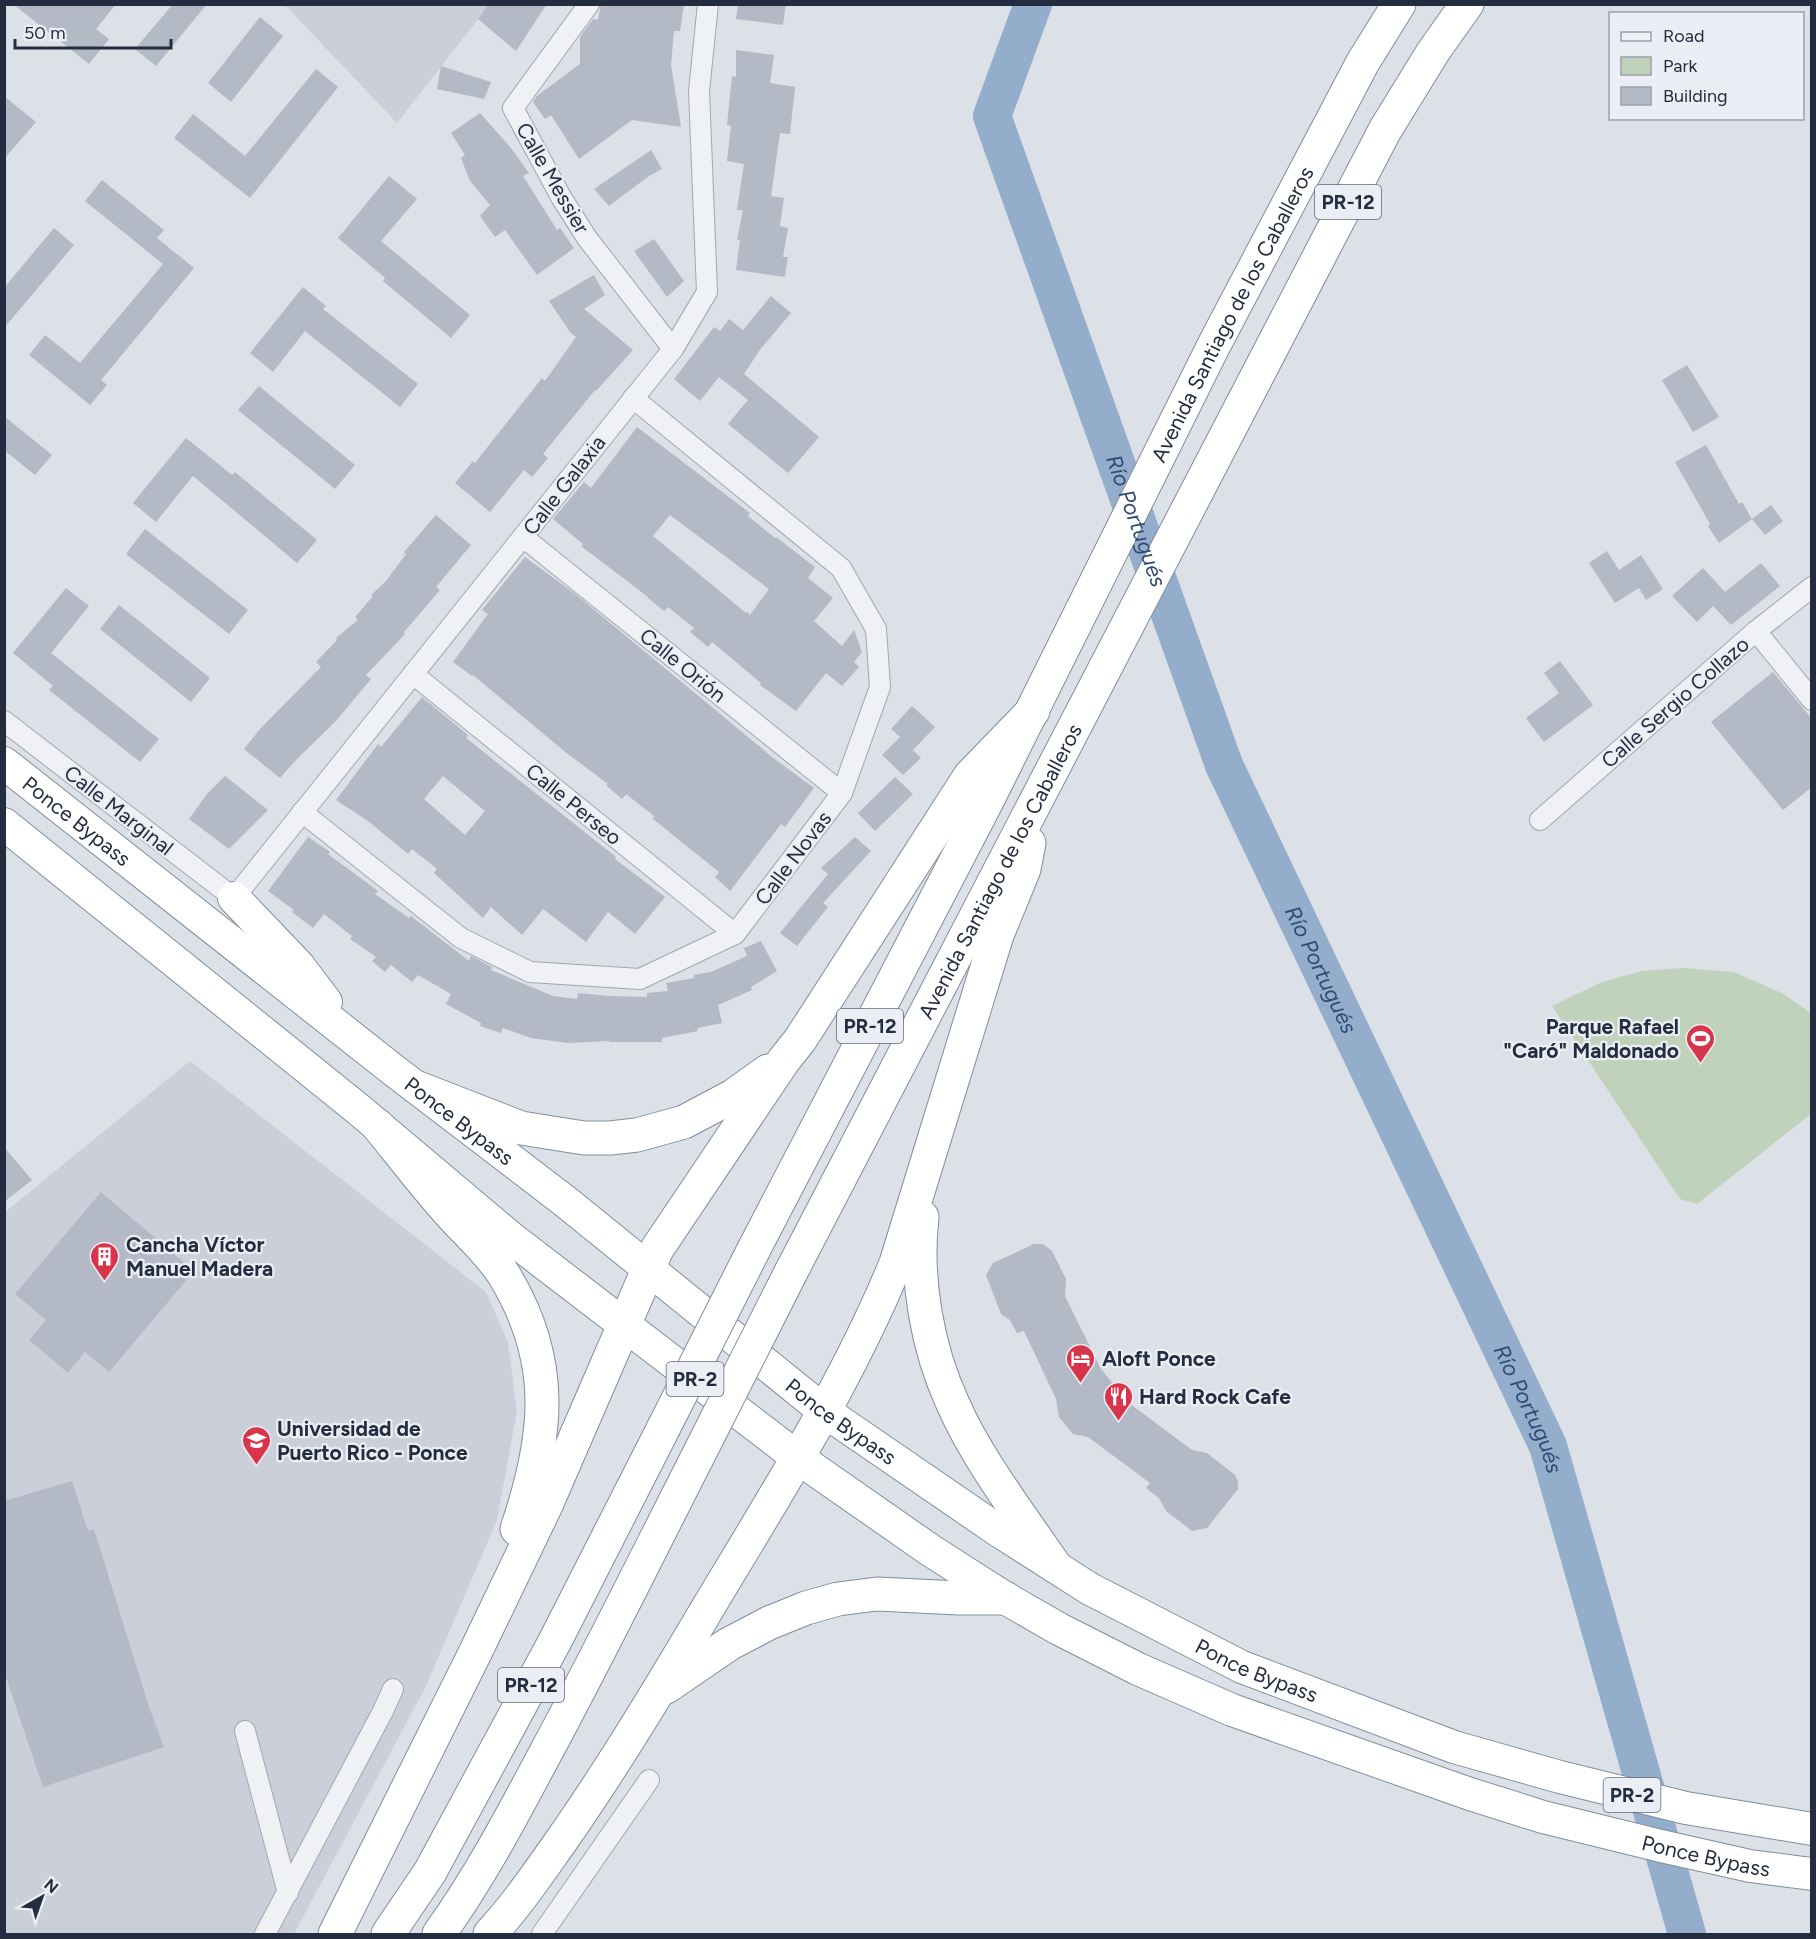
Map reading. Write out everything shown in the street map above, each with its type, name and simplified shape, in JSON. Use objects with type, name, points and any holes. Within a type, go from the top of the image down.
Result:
[{"type":"highway","name":"Avenida Santiago de los Caballeros","points":[[388,1935],[430,1872],[554,1643],[754,1249],[978,789],[1033,711],[1214,345],[1363,62],[1399,4]]},
{"type":"highway","name":"Avenida Santiago de los Caballeros","points":[[439,1935],[467,1896],[506,1827],[568,1711],[791,1272],[1018,858],[1039,797],[1385,130],[1449,27],[1467,4]]},
{"type":"highway","name":"Ponce Bypass","points":[[4,763],[566,1202],[824,1411],[999,1531],[1090,1589],[1242,1667],[1454,1747],[1560,1777],[1686,1808],[1812,1829]]},
{"type":"highway","points":[[335,1935],[547,1503],[657,1249],[784,1060],[978,789]]},
{"type":"highway","name":"Ponce Bypass","points":[[4,824],[378,1126],[511,1238],[798,1458],[930,1550],[1005,1598],[1059,1629],[1138,1669],[1233,1710],[1470,1794],[1543,1817],[1661,1846],[1750,1866],[1812,1874]]},
{"type":"highway","points":[[490,1935],[510,1913],[636,1729],[798,1458],[882,1298],[896,1263],[929,1158],[1018,858]]},
{"type":"highway","points":[[234,898],[298,965],[328,1004],[341,1028]]},
{"type":"highway","points":[[418,1088],[521,1128],[584,1138],[610,1138],[637,1135],[684,1122],[733,1096],[784,1060]]},
{"type":"highway","points":[[378,1126],[448,1212],[486,1251],[504,1274],[519,1303],[537,1352],[542,1388],[543,1420],[524,1508],[500,1580],[492,1616]]},
{"type":"highway","points":[[929,1158],[922,1222],[921,1264],[926,1312],[936,1357],[953,1404],[983,1458],[1055,1566]]},
{"type":"highway","points":[[657,1693],[739,1638],[778,1619],[838,1599],[877,1594],[1005,1598]]},
{"type":"street","name":"Calle Messier","points":[[590,4],[513,108],[561,197],[588,238],[673,349]]},
{"type":"street","name":"Calle Galaxia","points":[[234,898],[673,349],[707,292],[699,91],[708,4]]},
{"type":"street","name":"Calle Novas","points":[[302,812],[461,938],[530,972],[640,979],[735,934],[843,793],[880,687],[876,629],[841,568],[633,398]]},
{"type":"street","name":"Calle Orión","points":[[523,537],[843,793]]},
{"type":"street","name":"Calle Sergio Collazo","points":[[1540,820],[1756,631],[1812,587]]},
{"type":"street","points":[[1756,631],[1812,700]]},
{"type":"street","name":"Calle Perseo","points":[[413,674],[735,934]]},
{"type":"street","name":"Calle Marginal","points":[[4,721],[234,898]]},
{"type":"street","points":[[265,1935],[393,1689]]},
{"type":"street","points":[[245,1731],[288,1893]]},
{"type":"street","points":[[542,1935],[649,1780]]},
{"type":"shaded area","points":[[285,5],[489,5],[397,123]]},
{"type":"shaded area","name":"Universidad de Puerto Rico - Ponce","points":[[190,1061],[486,1292],[508,1342],[517,1411],[497,1520],[426,1686],[294,1934],[5,1934],[5,1212]]},
{"type":"green space","name":"Parque Rafael \"Caró\" Maldonado","points":[[1683,968],[1734,972],[1782,993],[1811,1013],[1811,1114],[1697,1204],[1680,1199],[1552,1006],[1602,982],[1642,971]]},
{"type":"building","points":[[13,4],[116,4],[96,29],[109,39],[89,64]]},
{"type":"building","points":[[173,4],[207,4],[156,66],[135,49]]},
{"type":"building","points":[[489,4],[547,4],[516,51],[478,19]]},
{"type":"building","points":[[601,4],[684,4],[680,31],[674,31],[671,65],[681,127],[632,120],[579,159],[551,115],[545,119],[533,102],[537,96],[580,64],[580,37],[593,19],[598,20]]},
{"type":"building","points":[[738,4],[786,4],[783,25],[736,19]]},
{"type":"building","points":[[260,17],[283,36],[231,102],[208,83]]},
{"type":"building","points":[[736,50],[774,55],[770,83],[795,87],[790,134],[780,133],[771,196],[784,198],[780,226],[788,228],[783,257],[788,257],[785,277],[736,270],[740,240],[737,240],[743,210],[737,210],[744,164],[727,161],[731,126],[727,125],[732,76],[736,77]]},
{"type":"building","points":[[441,66],[491,82],[484,99],[437,89]]},
{"type":"building","points":[[316,69],[338,87],[250,198],[174,138],[193,114],[245,156]]},
{"type":"building","points":[[4,96],[36,122],[4,159]]},
{"type":"building","points":[[480,113],[511,148],[529,173],[523,176],[557,230],[560,228],[574,248],[537,275],[505,230],[495,237],[480,216],[490,205],[470,181],[461,158],[465,155],[451,133]]},
{"type":"building","points":[[651,150],[662,169],[609,206],[594,189]]},
{"type":"building","points":[[389,176],[417,199],[381,241],[470,315],[451,338],[383,281],[385,278],[338,238]]},
{"type":"building","points":[[102,180],[164,230],[157,238],[194,268],[101,380],[107,385],[90,405],[29,355],[45,335],[80,363],[163,264],[85,201]]},
{"type":"building","points":[[54,228],[74,245],[4,328],[4,288]]},
{"type":"building","points":[[654,239],[684,281],[667,297],[634,251]]},
{"type":"building","points":[[594,275],[605,295],[584,309],[633,350],[595,390],[543,454],[548,458],[532,477],[524,470],[490,512],[455,483],[473,461],[475,463],[542,378],[545,381],[576,337],[570,332],[549,301]]},
{"type":"building","points":[[303,287],[326,306],[323,309],[418,384],[400,407],[305,331],[273,372],[250,353]]},
{"type":"building","points":[[771,296],[791,313],[759,351],[744,374],[819,437],[788,473],[728,424],[748,400],[719,377],[700,401],[674,379],[714,327],[720,331],[729,319],[743,330]]},
{"type":"building","points":[[1687,365],[1719,417],[1693,432],[1662,380]]},
{"type":"building","points":[[259,386],[355,465],[335,489],[238,410]]},
{"type":"building","points":[[4,416],[52,455],[35,475],[4,450]]},
{"type":"building","points":[[637,427],[750,513],[748,516],[815,567],[808,578],[833,598],[814,621],[842,646],[854,630],[862,652],[854,662],[859,667],[842,686],[826,673],[796,711],[760,685],[761,683],[712,642],[708,647],[690,632],[694,628],[668,607],[664,611],[581,546],[583,544],[553,519],[584,482],[591,488]],"holes":[[[670,515],[769,589],[750,615],[653,536]]]},
{"type":"building","points":[[186,438],[232,475],[235,472],[317,540],[297,563],[193,476],[156,522],[133,503]]},
{"type":"building","points":[[1706,445],[1739,504],[1742,502],[1752,519],[1719,543],[1675,462]]},
{"type":"building","points":[[1771,505],[1783,521],[1765,535],[1752,519]]},
{"type":"building","points":[[436,515],[471,545],[436,587],[440,590],[404,632],[405,634],[366,675],[371,679],[336,721],[280,778],[244,749],[260,729],[321,667],[316,662],[337,640],[336,638],[358,620],[355,617],[373,596],[371,595],[386,581],[406,554],[404,552]]},
{"type":"building","points":[[145,529],[248,610],[229,634],[126,554]]},
{"type":"building","points":[[1607,551],[1619,570],[1641,555],[1663,589],[1646,600],[1639,588],[1615,603],[1589,563]]},
{"type":"building","points":[[525,557],[574,593],[772,757],[814,788],[785,827],[781,824],[730,891],[715,877],[719,872],[653,819],[654,816],[626,794],[622,799],[606,785],[608,784],[564,751],[473,675],[453,662],[488,614],[482,610]]},
{"type":"building","points":[[1761,563],[1780,586],[1731,625],[1713,606],[1697,622],[1672,596],[1703,568],[1725,592]]},
{"type":"building","points":[[66,588],[89,606],[51,653],[159,739],[140,762],[49,690],[53,686],[13,653]]},
{"type":"building","points":[[119,605],[210,678],[191,702],[100,629]]},
{"type":"building","points":[[1560,661],[1593,705],[1544,742],[1526,718],[1559,693],[1544,673]]},
{"type":"building","points":[[1773,672],[1812,719],[1812,787],[1783,810],[1711,722]]},
{"type":"building","points":[[422,697],[468,735],[466,738],[665,897],[635,934],[608,912],[586,942],[543,909],[522,935],[491,907],[483,918],[434,873],[437,869],[412,849],[408,854],[368,821],[336,800],[378,744],[381,747]],"holes":[[[443,776],[485,811],[465,835],[424,799]]]},
{"type":"building","points":[[912,706],[935,727],[913,750],[921,758],[903,775],[882,755],[900,737],[891,729]]},
{"type":"building","points":[[225,776],[268,810],[229,849],[189,819],[207,794]]},
{"type":"building","points":[[895,777],[913,794],[875,831],[858,813]]},
{"type":"building","points":[[308,837],[378,891],[375,894],[409,918],[411,916],[469,961],[471,956],[492,967],[491,970],[553,996],[577,999],[578,993],[647,997],[647,993],[668,991],[666,983],[694,978],[694,975],[711,972],[747,956],[744,948],[761,941],[777,971],[751,987],[752,990],[718,1005],[722,1023],[697,1028],[698,1031],[662,1038],[662,1042],[568,1043],[531,1038],[503,1028],[501,1033],[480,1026],[481,1023],[446,1004],[451,994],[418,975],[412,982],[391,965],[385,972],[372,961],[376,957],[350,939],[352,936],[324,914],[313,928],[292,912],[294,910],[268,891]]},
{"type":"building","points":[[855,837],[871,851],[823,903],[828,907],[797,946],[780,933],[828,874],[821,868]]},
{"type":"building","points":[[4,1147],[32,1180],[4,1202]]},
{"type":"building","name":"Cancha Víctor Manuel Madera","points":[[101,1192],[194,1271],[109,1372],[85,1352],[68,1373],[29,1340],[46,1320],[15,1294]]},
{"type":"building","name":"Aloft Ponce","points":[[1034,1244],[1043,1244],[1052,1251],[1066,1279],[1065,1296],[1101,1369],[1129,1403],[1192,1450],[1207,1453],[1235,1475],[1238,1489],[1207,1528],[1192,1531],[1166,1511],[1159,1498],[1146,1488],[1150,1483],[1088,1437],[1073,1434],[1059,1417],[1056,1399],[1024,1331],[1017,1333],[1010,1320],[1001,1314],[986,1275],[993,1263]]},
{"type":"building","points":[[72,1481],[88,1531],[94,1529],[149,1707],[164,1747],[43,1787],[4,1671],[4,1501]]},
{"type":"waterway","name":"Río Portugués","points":[[1033,4],[992,116],[1224,765],[1548,1446],[1687,1934]]},
{"type":"place","name":"Parque Rafael \"Caró\" Maldonado","points":[[1700,1064]]},
{"type":"place","name":"Cancha Víctor Manuel Madera","points":[[105,1282]]},
{"type":"place","name":"Aloft Ponce","points":[[1081,1384]]},
{"type":"place","name":"Hard Rock Cafe","points":[[1118,1422]]},
{"type":"place","name":"Universidad de Puerto Rico - Ponce","points":[[256,1466]]}]
